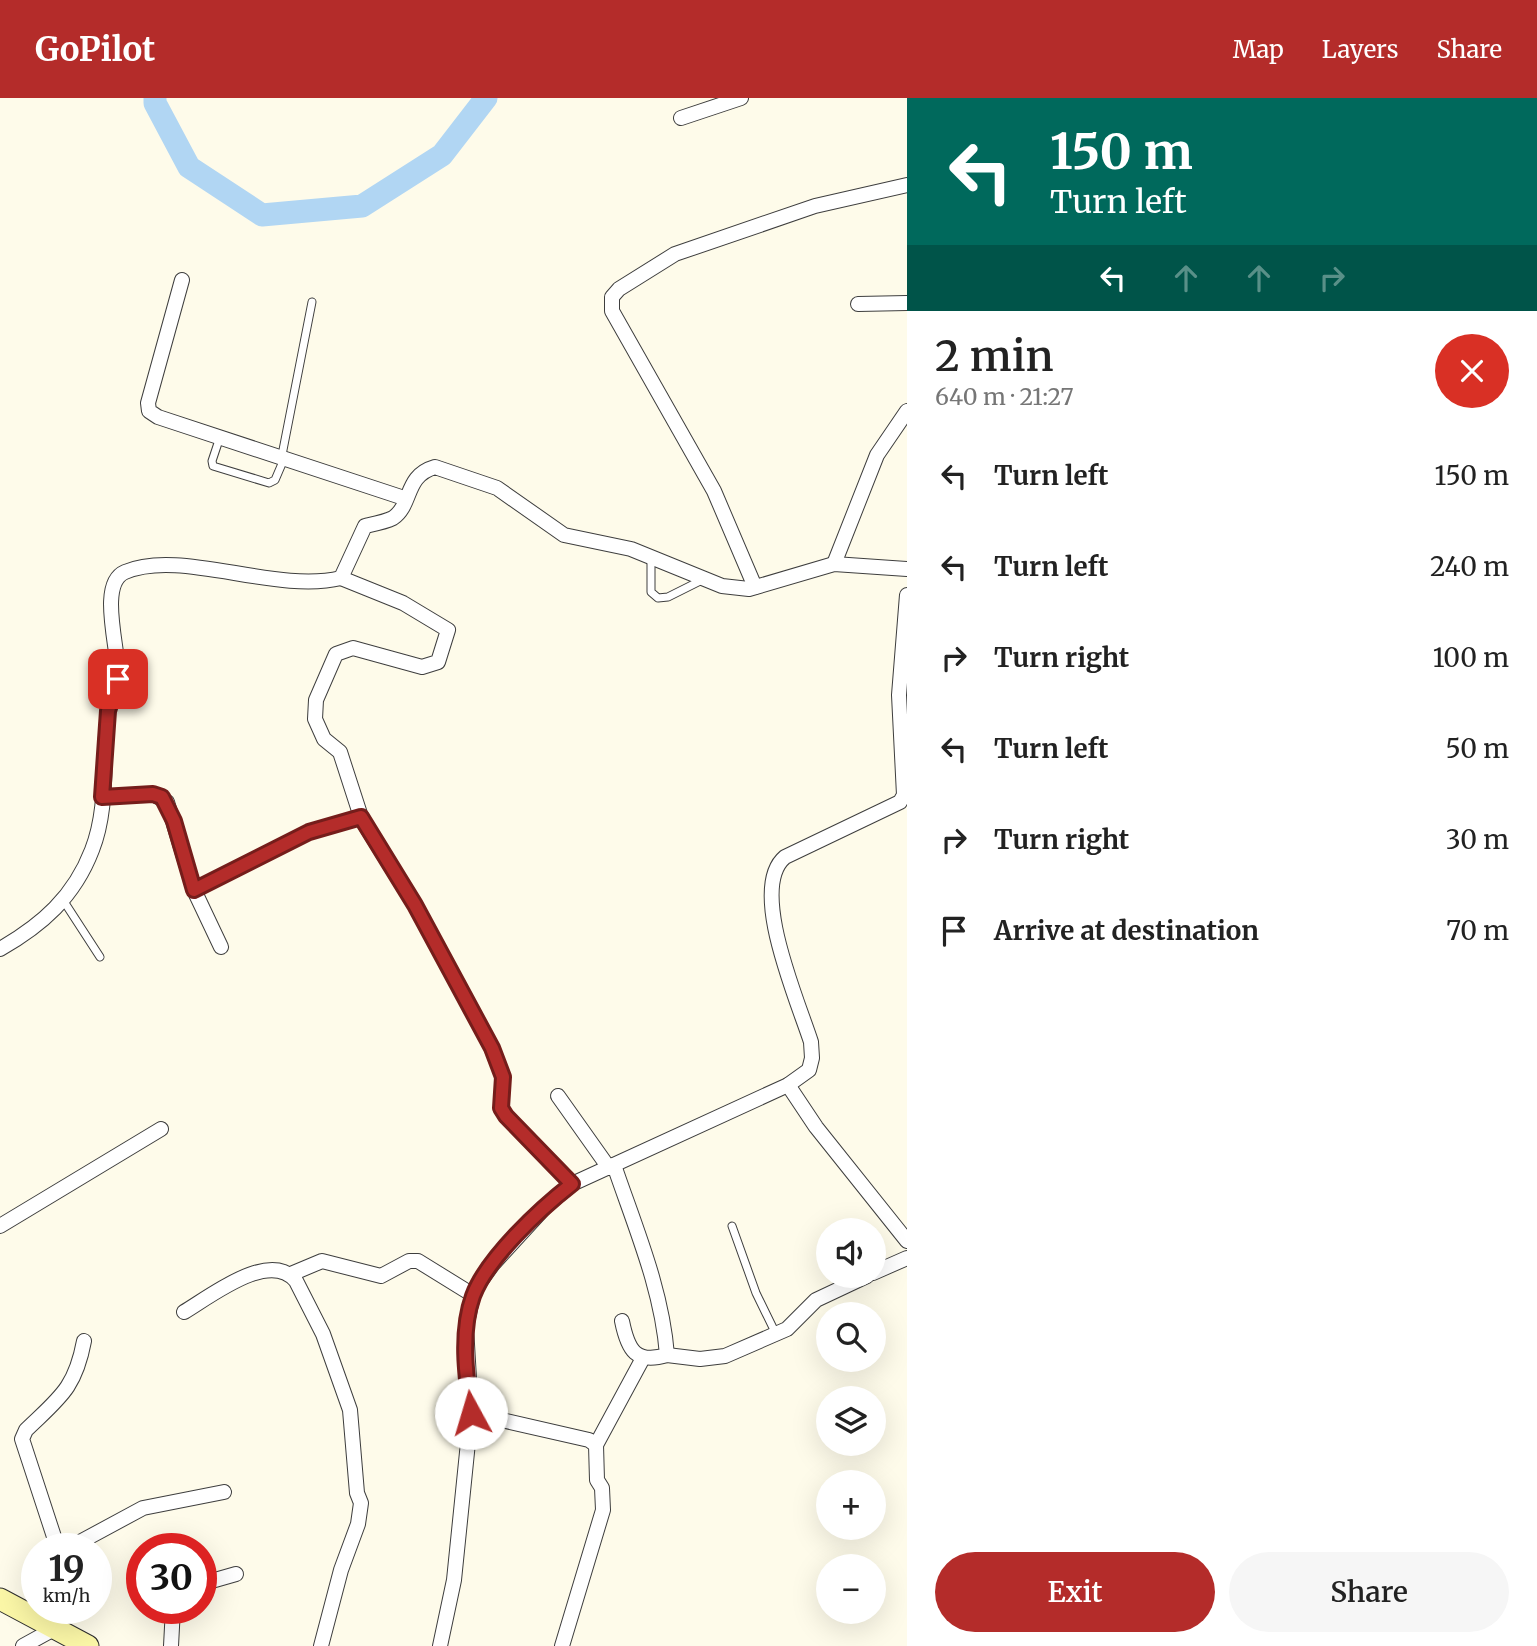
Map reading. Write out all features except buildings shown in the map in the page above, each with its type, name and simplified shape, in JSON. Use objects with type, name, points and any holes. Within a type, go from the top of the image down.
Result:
[{"type":"main road","points":[[0,1599],[52,1630],[88,1646]]},
{"type":"street","points":[[681,118],[741,98]]},
{"type":"street","points":[[755,587],[714,491],[612,311],[612,297],[619,289],[676,254],[815,206],[907,185]]},
{"type":"street","points":[[182,280],[148,403],[149,411],[220,438],[283,456],[404,498]]},
{"type":"street","points":[[858,304],[907,303]]},
{"type":"street","points":[[834,564],[877,455],[907,411]]},
{"type":"street","points":[[341,578],[365,526],[391,519],[401,510],[414,480],[425,470],[444,468],[497,488],[564,534],[651,557],[738,590],[834,564],[907,569]]},
{"type":"street","points":[[0,949],[46,920],[63,900],[93,848],[102,797],[108,711],[118,679],[111,613],[113,583],[123,572],[156,564],[308,583],[341,578],[402,603],[448,630],[438,662],[422,667],[353,648],[336,654],[316,700],[315,719],[324,739],[340,751],[361,817],[415,905],[492,1048],[503,1077],[501,1108],[572,1184]]},
{"type":"street","points":[[440,1646],[454,1580],[471,1413],[466,1327],[473,1295],[493,1264],[547,1205],[572,1184],[788,1084],[809,1070],[813,1058],[811,1042],[775,925],[769,896],[771,877],[776,864],[785,857],[900,802],[905,795],[899,695],[907,594]]},
{"type":"street","points":[[102,797],[153,794],[162,797],[174,821],[194,890],[221,947]]},
{"type":"street","points":[[194,890],[309,832],[361,817]]},
{"type":"street","points":[[788,1084],[817,1127],[907,1241]]},
{"type":"street","points":[[558,1096],[611,1166],[650,1271],[662,1314],[667,1355]]},
{"type":"street","points":[[0,1226],[161,1129]]},
{"type":"street","points":[[886,1267],[907,1258]]},
{"type":"street","points":[[291,1274],[322,1261],[381,1276],[409,1261],[418,1261],[473,1295]]},
{"type":"street","points":[[184,1312],[256,1270],[277,1269],[291,1274],[323,1334],[350,1410],[357,1493],[361,1503],[358,1524],[341,1570],[321,1646]]},
{"type":"street","points":[[622,1321],[626,1341],[643,1358],[651,1360],[667,1355],[715,1359],[776,1334],[801,1318],[816,1300],[842,1288]]},
{"type":"street","points":[[53,1533],[22,1439],[26,1430],[71,1384],[84,1341]]},
{"type":"street","points":[[562,1646],[603,1510],[602,1488],[597,1480],[596,1445],[643,1358]]},
{"type":"street","points":[[471,1413],[589,1440],[596,1445]]},
{"type":"street","points":[[97,1533],[144,1508],[224,1492]]},
{"type":"street","points":[[217,1579],[236,1574]]},
{"type":"street","points":[[23,1646],[52,1630],[52,1624]]},
{"type":"street","points":[[171,1646],[172,1624]]},
{"type":"lane","points":[[220,438],[212,461],[213,466],[269,483],[275,480],[283,456],[312,302]]},
{"type":"lane","points":[[651,557],[651,592],[658,598],[668,597],[705,579]]},
{"type":"lane","points":[[63,900],[100,957]]},
{"type":"lane","points":[[732,1226],[756,1293],[776,1334]]},
{"type":"waterway","points":[[155,98],[155,103],[189,167],[262,215],[362,206],[442,155],[486,98]]},
{"type":"route","points":[[118,679],[108,711],[102,797],[153,794],[167,802],[194,890],[309,832],[361,817],[415,905],[501,1066],[501,1108],[572,1184],[547,1205],[493,1264],[473,1295],[466,1327],[467,1381],[471,1413]]}]
